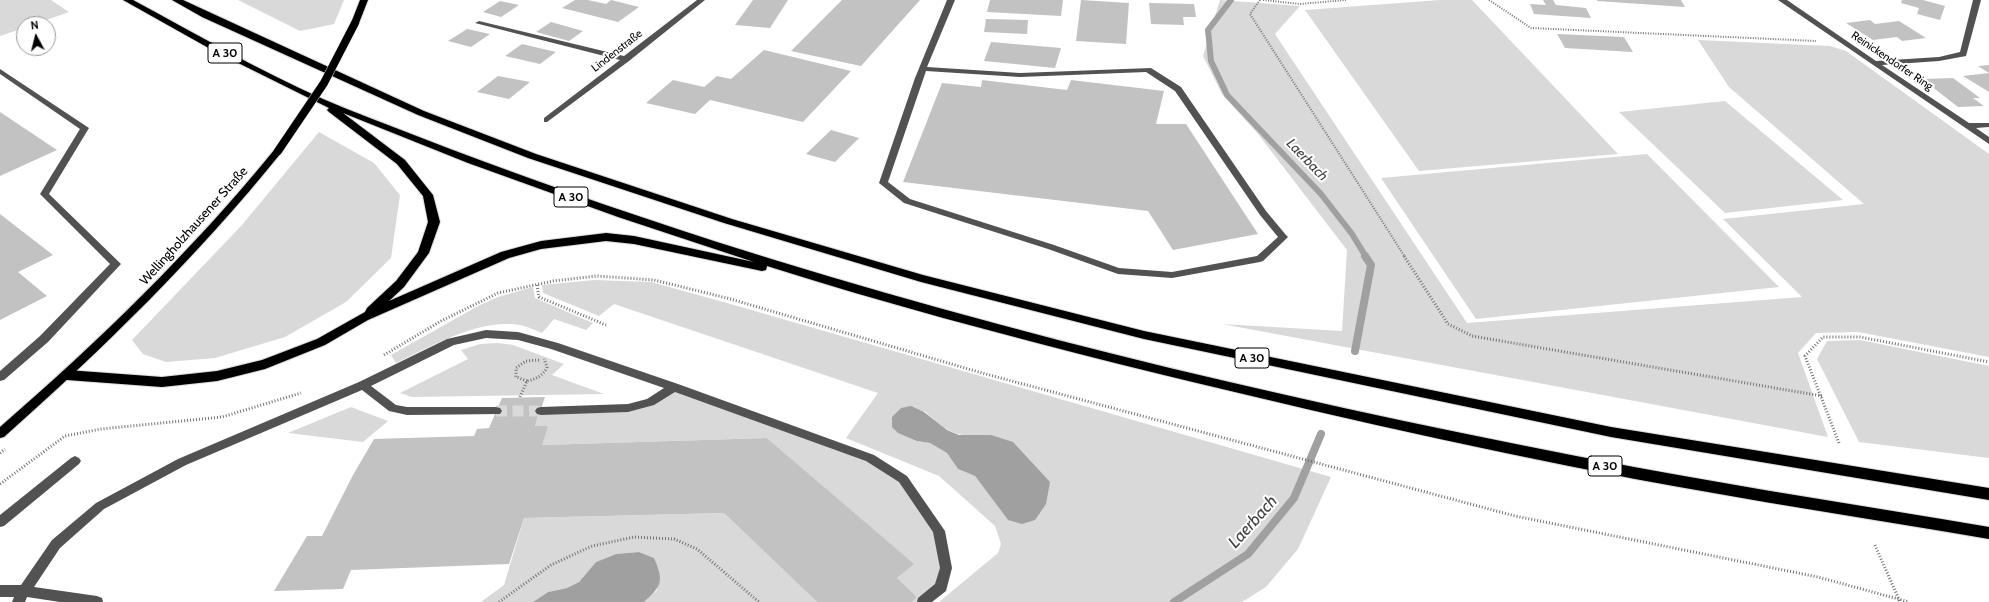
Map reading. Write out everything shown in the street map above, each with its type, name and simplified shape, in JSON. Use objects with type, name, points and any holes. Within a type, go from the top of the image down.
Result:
[{"type":"highway","name":"A 30","points":[[127,0],[217,49],[320,101],[472,161],[615,212],[827,281],[1002,330],[1224,385],[1412,427],[1635,473],[1989,532]]},
{"type":"highway","name":"A 30","points":[[176,0],[205,15],[421,113],[532,156],[728,221],[921,278],[1144,335],[1611,432],[1989,494]]},
{"type":"highway","points":[[194,0],[205,15]]},
{"type":"highway","points":[[320,101],[401,162],[428,194],[434,222],[423,253],[400,284],[364,317]]},
{"type":"highway","points":[[67,375],[162,382],[217,376],[265,364],[321,342],[364,317],[505,255],[541,245],[606,237],[634,240],[827,281]]},
{"type":"main road","name":"Wellingholzhausener Straße","points":[[0,434],[67,375],[184,261],[230,210],[278,152],[324,83],[355,23],[364,0]]},
{"type":"street","name":"Lindenstraße","points":[[547,120],[701,0]]},
{"type":"street","points":[[923,69],[1020,74],[1148,70],[1178,89],[1258,206],[1283,237],[1260,259],[1172,275],[1118,271],[1051,247],[907,201],[883,183],[923,69],[951,0]]},
{"type":"street","name":"Reinickendorfer Ring","points":[[1782,0],[1989,141]]},
{"type":"street","points":[[1876,63],[1939,59],[1963,54],[1977,0]]},
{"type":"street","points":[[479,22],[626,59]]},
{"type":"street","points":[[0,71],[85,128],[44,194],[116,264],[44,339],[0,377]]},
{"type":"street","points":[[1967,126],[1989,125]]},
{"type":"street","points":[[21,596],[56,544],[100,506],[182,462],[363,385],[451,342],[486,334],[518,336],[554,346],[674,387],[870,458],[903,479],[939,531],[946,568],[941,587],[923,602]]},
{"type":"street","points":[[363,385],[393,408],[407,411],[496,411]]},
{"type":"street","points":[[541,411],[628,408],[650,402],[674,387]]},
{"type":"street","points":[[0,522],[75,461]]},
{"type":"street","points":[[0,590],[21,596],[97,602]]},
{"type":"path","points":[[1346,0],[1300,4],[1261,0],[1250,14],[1448,324],[1472,336],[1822,396]]},
{"type":"path","points":[[1489,0],[1531,28],[1844,42]]},
{"type":"path","points":[[537,284],[539,297],[606,325]]},
{"type":"path","points":[[1839,443],[1822,396],[1805,356],[1823,337],[1860,337],[1989,362]]},
{"type":"path","points":[[542,360],[547,366],[544,373],[535,380],[527,381],[516,377],[515,371],[517,367],[528,360],[542,360],[554,346]]},
{"type":"path","points":[[520,397],[527,381]]},
{"type":"path","points":[[1295,457],[1515,516],[1818,577],[1900,601],[1909,602]]},
{"type":"path","points":[[499,602],[551,565],[592,546],[634,537],[674,539],[697,549],[759,602]]},
{"type":"path","points":[[1876,545],[1900,601]]},
{"type":"shaded area","points":[[0,0],[51,0],[69,12],[56,17],[16,16],[16,31],[0,36]]},
{"type":"shaded area","points":[[238,0],[344,0],[334,24],[300,31]]},
{"type":"shaded area","points":[[1220,0],[1300,6],[1275,34],[1467,323],[1802,297],[1723,219],[1864,204],[1729,87],[1698,40],[1830,46],[1846,51],[1989,154],[1989,357],[1858,332],[1816,333],[1798,353],[1828,437],[1222,324],[1342,331],[1347,250],[1258,134],[1222,94],[1203,56]]},
{"type":"shaded area","points":[[1440,0],[1472,0],[1618,154],[1419,171],[1305,10]]},
{"type":"shaded area","points":[[1725,101],[1843,200],[1725,213],[1619,112]]},
{"type":"shaded area","points":[[319,132],[374,163],[400,195],[391,258],[346,302],[285,337],[215,358],[166,362],[143,354],[132,340],[242,225]]},
{"type":"shaded area","points":[[1647,154],[1779,287],[1476,319],[1381,178]]},
{"type":"shaded area","points":[[594,280],[651,282],[1331,477],[1298,549],[1266,587],[1242,602],[939,602],[998,553],[1001,544],[995,526],[939,476],[846,438],[878,393],[614,304],[599,316],[543,293],[542,285]],"holes":[[[924,411],[951,431],[957,434],[972,436],[1008,520],[975,476],[958,469],[947,453],[930,443],[917,441]]]},
{"type":"shaded area","points":[[533,287],[535,298],[593,323],[586,330],[554,319],[542,333],[524,326],[508,324],[492,325],[458,334],[396,363],[391,355],[478,306],[498,297]]},
{"type":"shaded area","points":[[1860,340],[1989,366],[1989,458],[1859,442],[1817,359],[1827,341]]},
{"type":"shaded area","points":[[498,343],[513,345],[564,364],[552,375],[604,394],[412,397],[400,393],[468,359],[461,350],[480,344]]},
{"type":"shaded area","points":[[674,387],[870,458],[903,479],[939,531],[946,568],[924,602],[912,602],[917,597],[897,578],[913,564],[767,438],[542,445],[535,426],[541,411],[628,408]]},
{"type":"shaded area","points":[[911,406],[924,412],[947,430],[959,435],[991,435],[1013,442],[1050,482],[1046,504],[1035,520],[1022,524],[1008,520],[975,476],[958,469],[947,453],[930,443],[917,441],[898,433],[892,427],[892,417],[901,408]]},
{"type":"shaded area","points":[[351,407],[388,421],[363,442],[288,433]]},
{"type":"shaded area","points":[[724,513],[817,602],[644,602],[657,590],[654,558],[639,552],[616,554],[596,562],[579,582],[567,588],[548,592],[533,602],[481,602],[504,585],[524,518]]},
{"type":"shaded area","points":[[639,552],[654,558],[660,578],[660,583],[655,592],[644,602],[533,602],[548,592],[567,588],[579,582],[596,562],[616,554]]},
{"type":"building","points":[[575,0],[588,0],[606,4],[611,0],[639,7],[618,22],[562,8]]},
{"type":"building","points":[[753,0],[788,0],[770,28],[735,25]]},
{"type":"building","points":[[842,0],[920,0],[861,66],[791,51]]},
{"type":"building","points":[[990,0],[1063,0],[1061,16],[987,12]]},
{"type":"building","points":[[1081,0],[1129,3],[1126,44],[1076,41]]},
{"type":"building","points":[[1543,0],[1553,0],[1556,5],[1586,8],[1591,18],[1534,14],[1530,4],[1546,5]]},
{"type":"building","points":[[1681,0],[1685,7],[1597,1]]},
{"type":"building","points":[[1902,0],[1923,0],[1945,6],[1940,20],[1917,14],[1919,8],[1901,3]]},
{"type":"building","points":[[500,1],[519,5],[501,17],[483,12]]},
{"type":"building","points":[[1149,3],[1194,4],[1196,17],[1183,17],[1184,25],[1151,24]]},
{"type":"building","points":[[986,19],[1028,20],[1027,34],[984,32]]},
{"type":"building","points":[[1870,20],[1875,24],[1899,21],[1926,38],[1902,41],[1897,37],[1873,40],[1846,23]]},
{"type":"building","points":[[551,22],[583,31],[569,41],[536,32]]},
{"type":"building","points":[[467,29],[490,34],[471,47],[448,41]]},
{"type":"building","points":[[1557,34],[1624,37],[1633,52],[1565,48]]},
{"type":"building","points":[[991,42],[1061,48],[1055,68],[984,61]]},
{"type":"building","points":[[522,44],[556,52],[540,64],[505,56]]},
{"type":"building","points":[[764,50],[851,71],[803,122],[710,100],[695,114],[646,103],[673,80],[704,87],[717,76],[731,79]]},
{"type":"building","points":[[1989,65],[1989,73],[1978,66]]},
{"type":"building","points":[[1989,73],[1989,92],[1963,76]]},
{"type":"building","points":[[498,76],[530,82],[509,99],[477,92]]},
{"type":"building","points":[[1953,78],[1980,98],[1973,98],[1984,106],[1958,107],[1922,79]]},
{"type":"building","points":[[982,80],[1067,90],[1071,80],[1164,91],[1156,124],[1186,124],[1258,234],[1173,250],[1148,211],[903,182],[942,83],[981,87]]},
{"type":"building","points":[[0,112],[57,150],[0,176]]},
{"type":"building","points":[[831,130],[859,138],[835,162],[806,154]]},
{"type":"building","points":[[0,214],[53,255],[18,272],[47,296],[0,320]]},
{"type":"building","points":[[545,397],[535,426],[548,426],[542,445],[767,438],[914,564],[897,578],[917,597],[912,602],[817,602],[724,513],[524,518],[509,564],[351,570],[343,589],[274,591],[307,536],[322,536],[353,475],[374,439],[474,436],[477,429],[489,428],[502,398]]},
{"type":"waterway","name":"Laerbach","points":[[1231,0],[1208,30],[1211,61],[1227,95],[1321,194],[1352,234],[1366,257]]},
{"type":"waterway","name":"Laerbach","points":[[1355,351],[1371,265],[1365,256]]},
{"type":"waterway","name":"Laerbach","points":[[1174,602],[1248,554],[1294,498],[1321,434]]},
{"type":"tunnel","points":[[496,411],[541,411]]}]
